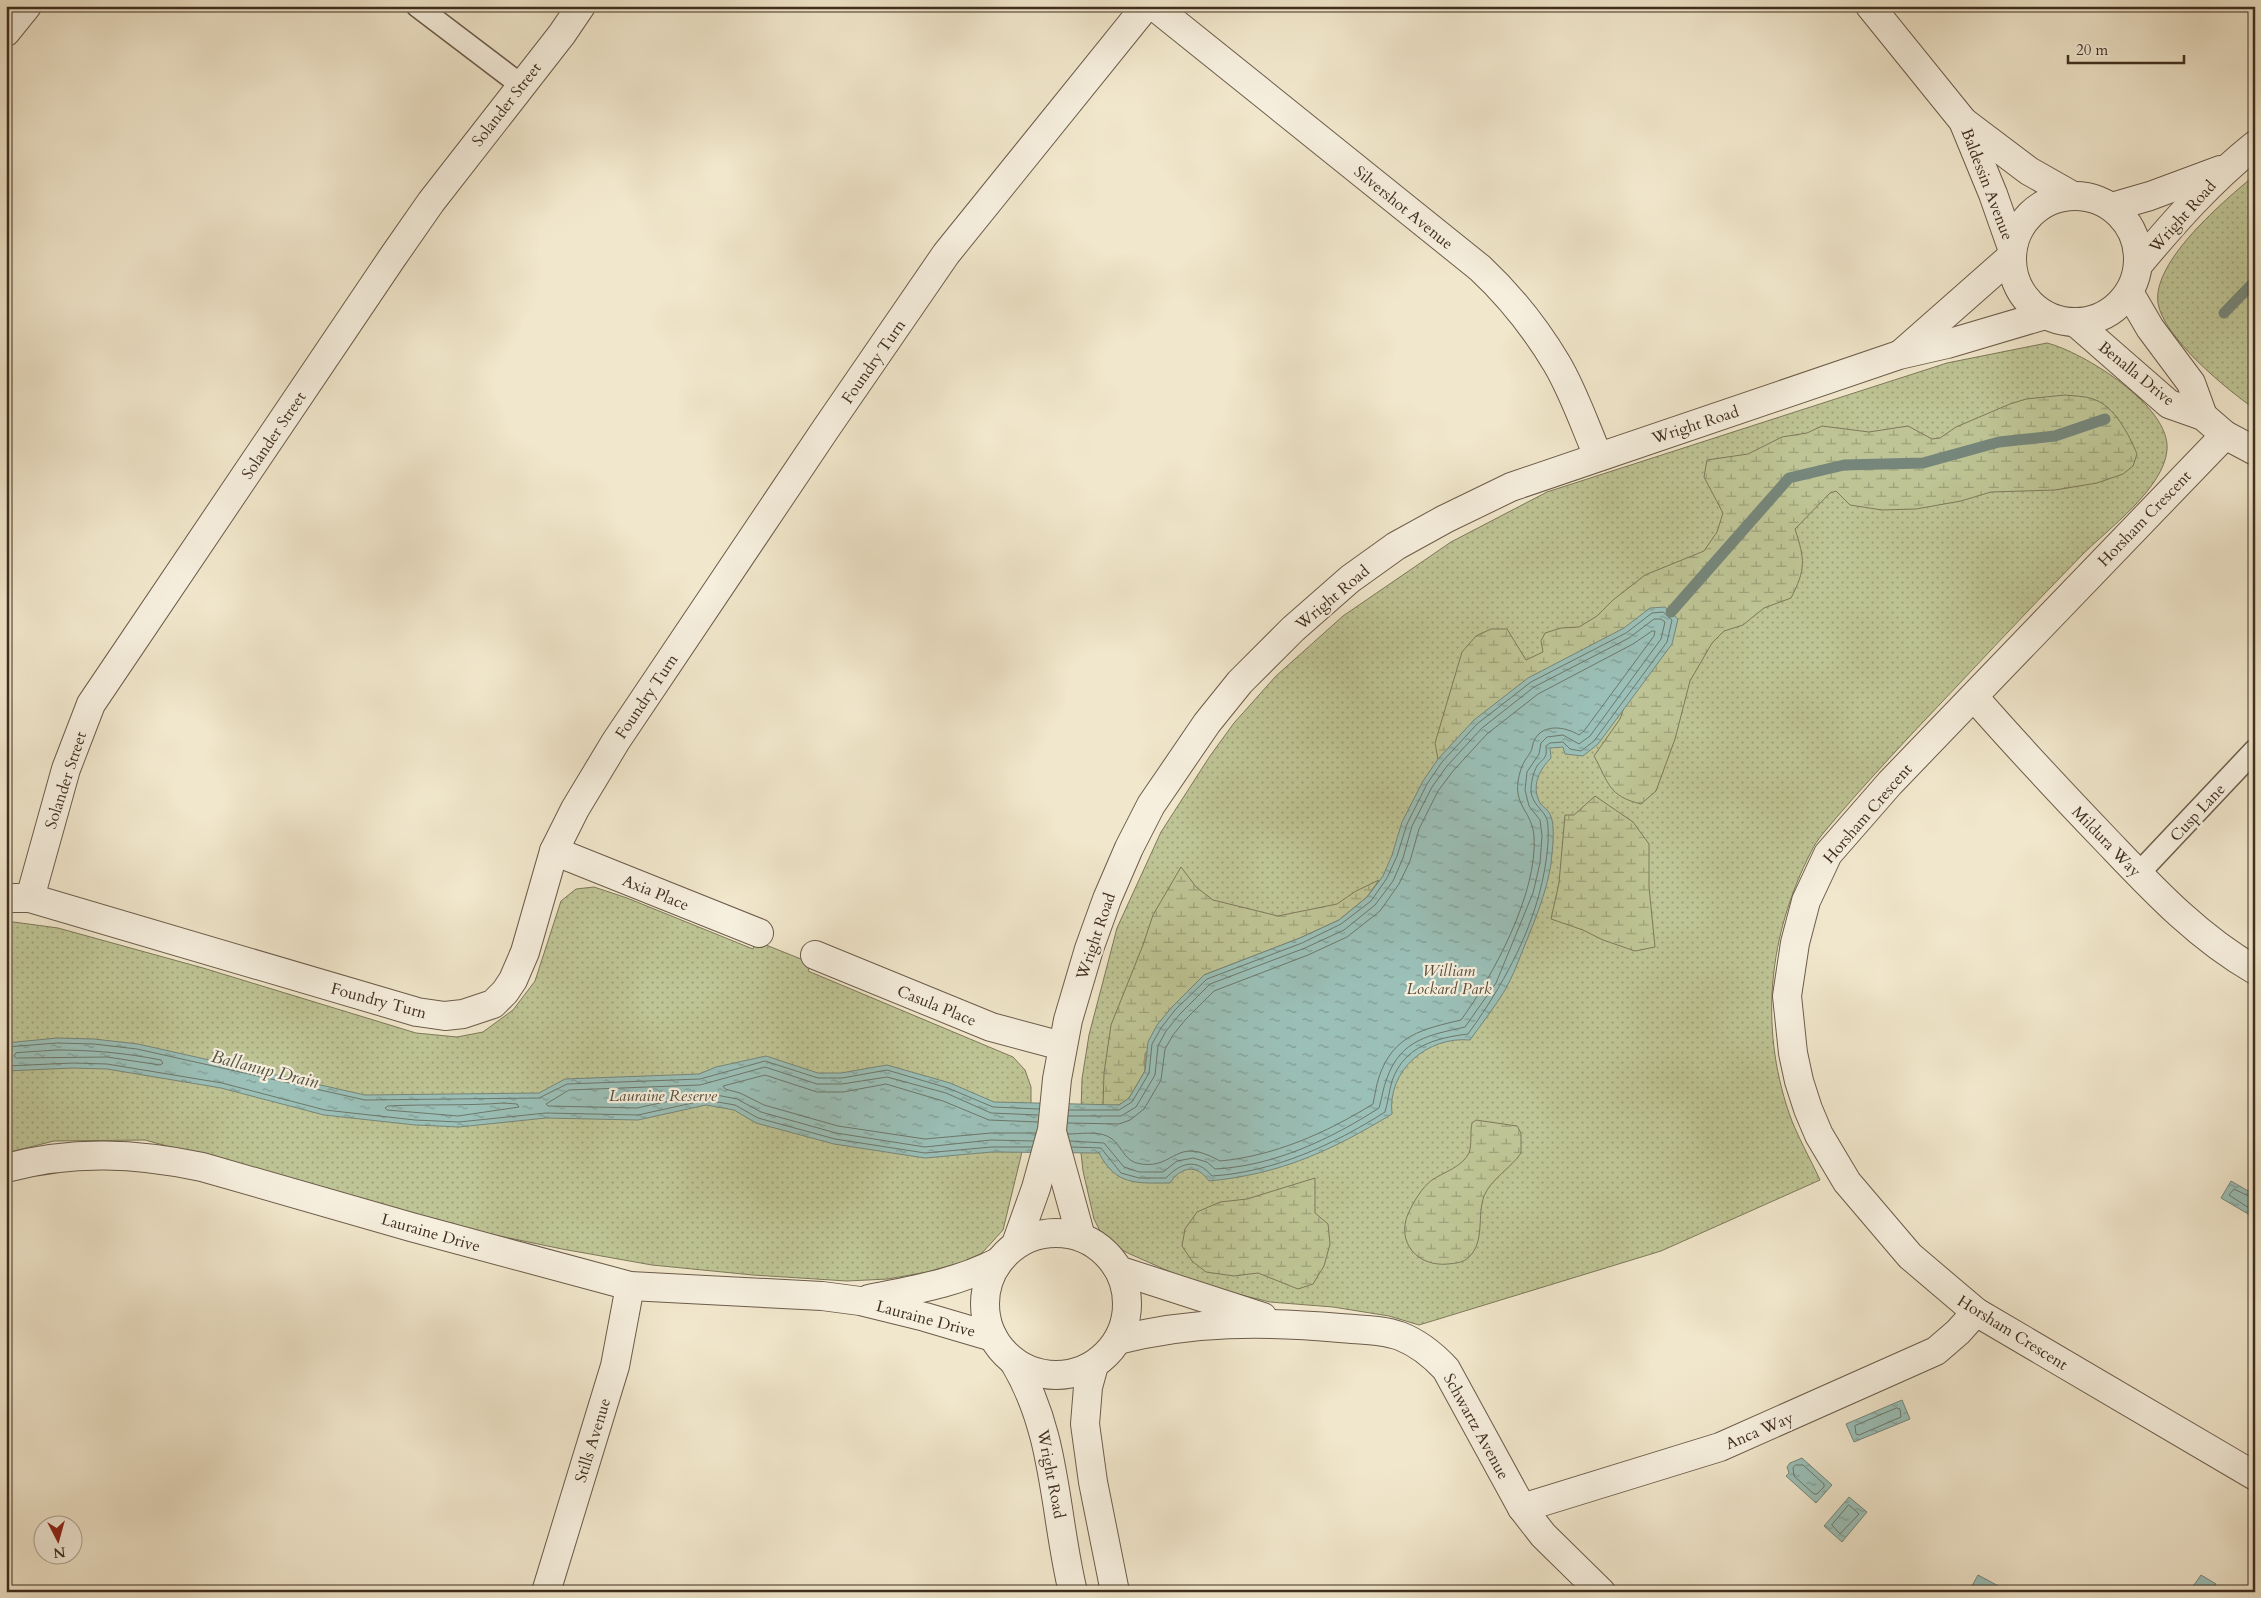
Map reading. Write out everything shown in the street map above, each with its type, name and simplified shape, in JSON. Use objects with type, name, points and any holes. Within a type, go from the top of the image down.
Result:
[{"type":"street","points":[[6,32],[27,6]]},
{"type":"street","name":"Solander Street","points":[[18,898],[91,704],[431,202],[520,85],[562,34],[581,6]]},
{"type":"street","name":"Foundry Turn","points":[[18,898],[434,1016],[455,1016],[493,1004],[513,980],[525,952],[554,851],[574,809],[616,741],[946,254],[1146,6]]},
{"type":"street","name":"Silvershot Avenue","points":[[1154,6],[1480,268],[1501,288],[1558,365],[1598,456]]},
{"type":"street","name":"Baldessin Avenue","points":[[1870,6],[1963,121],[2029,171],[2073,196]]},
{"type":"street","name":"Baldessin Avenue","points":[[1963,121],[2012,252]]},
{"type":"street","name":"Wright Road","points":[[2138,265],[2171,226],[2227,167],[2255,144]]},
{"type":"street","name":"Wright Road","points":[[2112,207],[2150,196],[2227,167]]},
{"type":"street","points":[[2073,196],[2094,198],[2112,207],[2122,216],[2136,239],[2138,265],[2129,292],[2119,304],[2106,314],[2092,320],[2075,322],[2045,315],[2031,304],[2020,291],[2013,274],[2012,252],[2020,227],[2034,211],[2053,200],[2073,196]]},
{"type":"street","name":"Wright Road","points":[[1899,355],[2012,252]]},
{"type":"street","name":"Benalla Drive","points":[[2129,292],[2159,341],[2191,384],[2203,416]]},
{"type":"street","name":"Wright Road","points":[[1081,1237],[1052,1158],[1052,1130],[1062,1046],[1089,948],[1129,848],[1151,805],[1177,763],[1240,682],[1293,629],[1350,579],[1396,546],[1445,519],[1512,487],[1598,456],[1899,355],[1947,344],[2045,315]]},
{"type":"street","name":"Benalla Drive","points":[[2075,322],[2169,404],[2203,416],[2225,435],[2255,451]]},
{"type":"street","name":"Horsham Crescent","points":[[2225,435],[1890,783],[1828,854],[1806,901],[1795,943],[1788,996],[1793,1053],[1808,1109],[1833,1160],[1863,1203],[1910,1256],[1976,1312],[2255,1476]]},
{"type":"street","name":"Mildura Way","points":[[1974,697],[2025,756],[2163,900],[2207,939],[2255,970]]},
{"type":"street","name":"Axia Place","points":[[554,851],[759,933]]},
{"type":"street","name":"Casula Place","points":[[815,955],[991,1027],[1062,1046]]},
{"type":"street","name":"Lauraine Drive","points":[[6,1168],[59,1158],[113,1154],[174,1161],[202,1167],[411,1227],[630,1286],[822,1296],[860,1301],[974,1330],[992,1337]]},
{"type":"street","points":[[1007,1253],[1031,1237],[1048,1233],[1065,1233],[1081,1237],[1097,1245],[1110,1257],[1121,1272],[1126,1288],[1128,1306],[1125,1324],[1118,1340],[1103,1358],[1094,1365],[1078,1372],[1062,1375],[1029,1370],[1014,1362],[1002,1351],[992,1337],[986,1319],[985,1299],[989,1280],[1007,1253],[1052,1158]]},
{"type":"street","name":"Lauraine Drive","points":[[860,1301],[944,1284],[976,1274],[1007,1253]]},
{"type":"street","name":"Schwartz Avenue","points":[[1121,1272],[1284,1323]]},
{"type":"street","name":"Stills Avenue","points":[[546,1592],[615,1366],[630,1286]]},
{"type":"street","name":"Anca Way","points":[[1522,1508],[1735,1441],[1936,1351],[1958,1332],[1976,1312]]},
{"type":"street","name":"Schwartz Avenue","points":[[1118,1340],[1177,1328],[1284,1323],[1383,1332],[1410,1341],[1438,1360],[1449,1375],[1522,1508],[1543,1535],[1601,1592]]},
{"type":"street","name":"Wright Road","points":[[1014,1362],[1032,1393],[1045,1436],[1054,1472],[1073,1592]]},
{"type":"street","points":[[1094,1365],[1085,1408],[1086,1432],[1093,1482],[1115,1592]]},
{"type":"lane","points":[[417,6],[520,85]]},
{"type":"lane","name":"Cusp Lane","points":[[2138,874],[2255,750]]},
{"type":"green space","points":[[2255,175],[2255,409],[2198,362],[2171,331],[2162,317],[2158,303],[2159,286],[2166,269],[2178,251],[2210,215]]},
{"type":"green space","name":"William Lockard Park","points":[[2047,343],[2063,348],[2102,369],[2140,399],[2155,416],[2164,433],[2167,450],[2164,464],[2146,493],[2082,555],[1907,739],[1819,838],[1811,852],[1797,883],[1778,947],[1773,980],[1772,1013],[1774,1047],[1789,1113],[1820,1180],[1661,1251],[1419,1325],[1389,1316],[1333,1307],[1270,1302],[1229,1292],[1184,1278],[1130,1254],[1114,1246],[1101,1233],[1094,1219],[1083,1171],[1080,1144],[1082,1079],[1089,1035],[1117,928],[1161,832],[1210,756],[1234,723],[1276,676],[1343,616],[1451,542],[1547,492],[1947,363]]},
{"type":"green space","points":[[2065,395],[2093,399],[2114,414],[2130,438],[2137,454],[2133,466],[2123,474],[2097,483],[2055,490],[1991,492],[1961,501],[1916,509],[1882,510],[1850,505],[1836,491],[1830,493],[1795,529],[1801,549],[1802,564],[1799,579],[1791,598],[1764,608],[1743,625],[1724,631],[1712,643],[1690,681],[1675,739],[1656,791],[1641,804],[1622,797],[1611,787],[1594,756],[1620,719],[1629,693],[1450,747],[1438,759],[1435,743],[1462,652],[1476,636],[1491,629],[1507,629],[1526,660],[1543,652],[1541,641],[1545,633],[1561,628],[1579,627],[1597,616],[1613,600],[1645,575],[1704,551],[1717,532],[1723,513],[1704,477],[1707,460],[1748,454],[1782,437],[1807,433],[1822,426],[1869,432],[1908,426],[1932,439],[1940,438],[1956,427],[2010,404],[2026,399]]},
{"type":"green space","points":[[1595,796],[1633,822],[1649,844],[1649,887],[1655,947],[1635,951],[1551,919],[1559,883],[1565,815],[1574,815]]},
{"type":"green space","points":[[1181,867],[1196,887],[1213,900],[1278,916],[1337,904],[1356,891],[1379,880],[1367,897],[1339,920],[1300,938],[1204,975],[1145,1054],[1145,1071],[1129,1098],[1119,1105],[1103,1106],[1104,1073],[1111,1025],[1153,915]]},
{"type":"green space","name":"Lauraine Reserve","points":[[594,887],[627,898],[753,949],[756,941],[811,963],[808,971],[1013,1057],[1025,1070],[1031,1087],[1031,1102],[1021,1156],[1003,1230],[982,1253],[962,1262],[927,1272],[888,1279],[847,1281],[753,1275],[652,1265],[490,1234],[145,1140],[54,1141],[6,1153],[6,921],[58,928],[203,968],[416,1033],[457,1037],[483,1032],[513,1010],[535,981],[561,901],[576,889]]},
{"type":"green space","points":[[1476,1120],[1517,1126],[1521,1133],[1521,1153],[1491,1184],[1484,1196],[1479,1236],[1474,1251],[1469,1257],[1457,1263],[1437,1264],[1427,1262],[1412,1251],[1407,1243],[1405,1225],[1408,1214],[1412,1205],[1428,1183],[1457,1166],[1466,1158],[1470,1150],[1472,1123]]},
{"type":"green space","points":[[1315,1178],[1315,1213],[1328,1224],[1330,1244],[1324,1266],[1313,1284],[1298,1289],[1258,1273],[1234,1276],[1206,1272],[1192,1261],[1182,1246],[1185,1229],[1197,1212],[1220,1202],[1247,1199]]},
{"type":"water","points":[[1665,607],[1678,619],[1672,644],[1598,744],[1583,756],[1565,754],[1563,747],[1550,748],[1551,758],[1540,773],[1536,784],[1537,797],[1550,814],[1553,825],[1553,846],[1549,875],[1540,907],[1517,964],[1508,985],[1497,1003],[1470,1040],[1454,1040],[1439,1044],[1413,1059],[1403,1070],[1396,1083],[1392,1098],[1392,1114],[1326,1150],[1305,1159],[1259,1173],[1209,1181],[1199,1172],[1189,1169],[1179,1173],[1170,1183],[1147,1183],[1120,1177],[1106,1164],[1099,1153],[992,1152],[925,1158],[834,1144],[756,1123],[734,1110],[706,1105],[638,1120],[546,1118],[459,1127],[415,1125],[324,1115],[221,1088],[107,1069],[73,1068],[6,1071],[6,1043],[57,1038],[94,1039],[138,1044],[365,1095],[539,1093],[565,1079],[699,1074],[716,1067],[766,1056],[818,1073],[841,1073],[887,1065],[950,1083],[994,1102],[1119,1105],[1129,1098],[1145,1071],[1148,1042],[1157,1025],[1204,975],[1300,938],[1339,920],[1367,897],[1383,876],[1392,855],[1402,822],[1423,781],[1438,759],[1474,720],[1528,678],[1624,628],[1650,608]]},
{"type":"water","points":[[2231,1181],[2255,1195],[2255,1218],[2221,1198]]},
{"type":"water","points":[[1902,1400],[1910,1419],[1854,1442],[1846,1424]]},
{"type":"water","points":[[1802,1458],[1832,1485],[1816,1503],[1786,1476],[1789,1473],[1787,1467],[1790,1463]]},
{"type":"water","points":[[1849,1497],[1867,1512],[1842,1542],[1824,1526]]},
{"type":"water","points":[[1978,1575],[2004,1589],[2003,1592],[1975,1592],[1977,1589],[1972,1586]]},
{"type":"water","points":[[2201,1575],[2216,1584],[2212,1592],[2186,1592],[2194,1585]]},
{"type":"waterway","points":[[2224,313],[2255,281]]},
{"type":"waterway","points":[[1671,612],[1789,478],[1844,465],[1923,463],[1999,442],[2055,436],[2105,419]]},
{"type":"water label","name":"Ballanup Drain","points":[[265,1069]]}]
